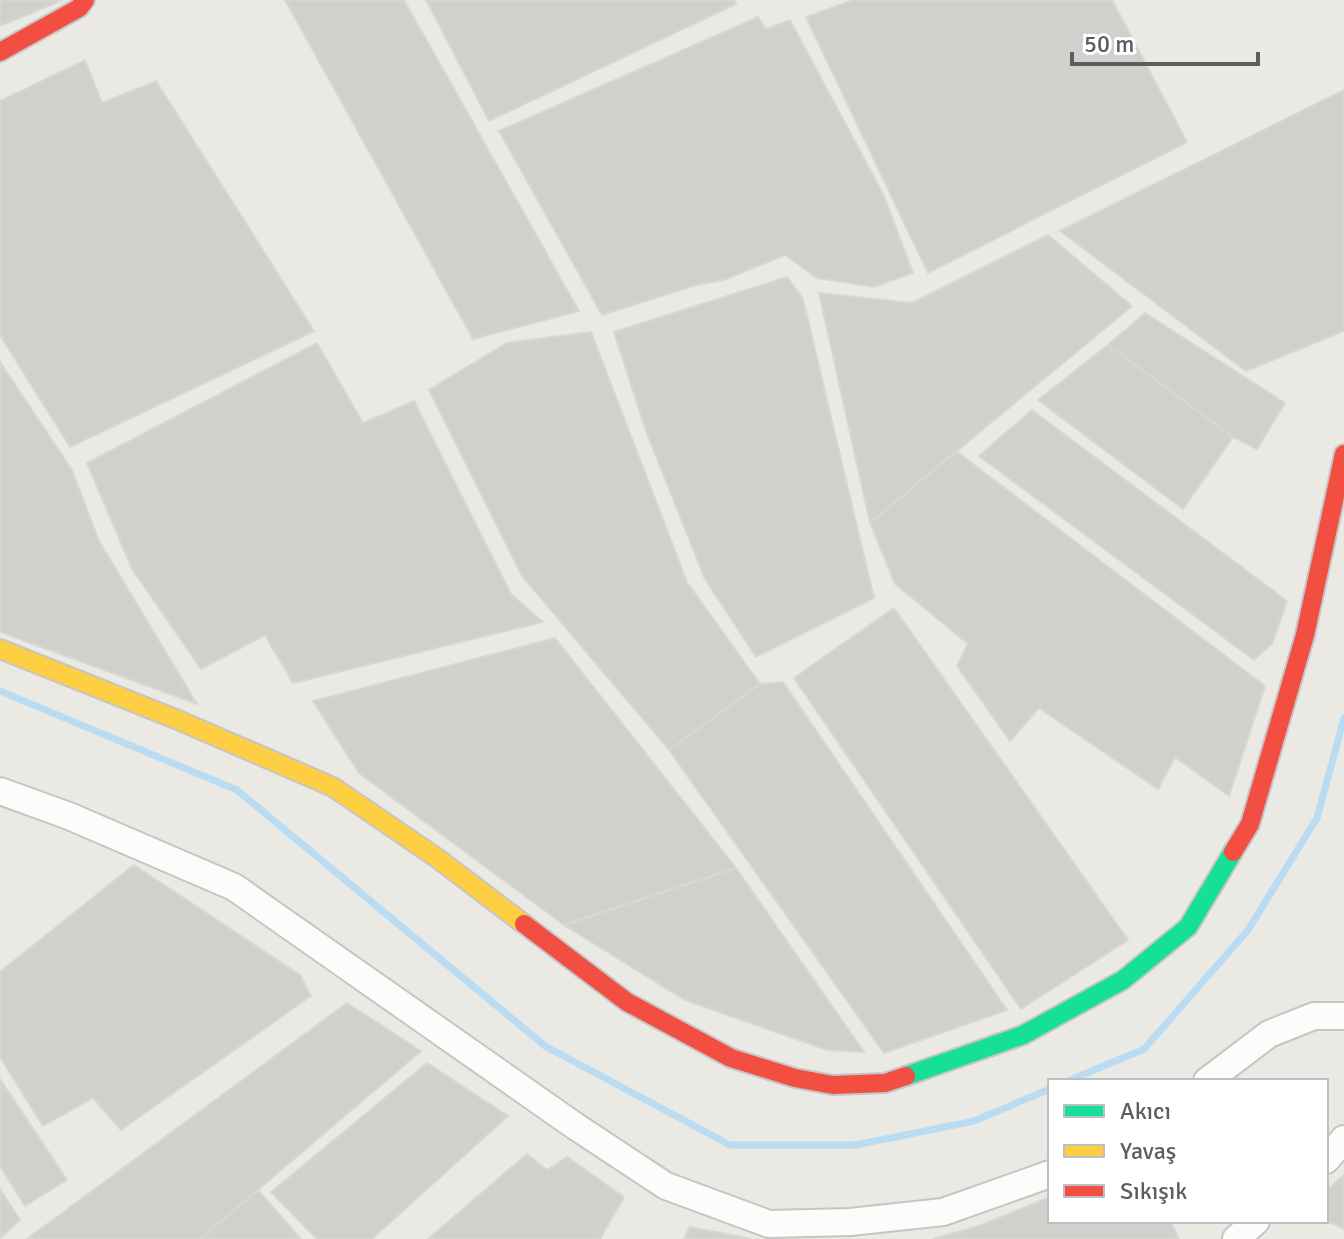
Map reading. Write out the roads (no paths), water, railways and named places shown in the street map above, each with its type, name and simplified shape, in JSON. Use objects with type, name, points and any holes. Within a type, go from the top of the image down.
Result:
[{"type":"street","points":[[0,52],[79,8],[85,0]]},
{"type":"street","points":[[0,649],[178,720],[333,787],[437,858],[627,1002],[731,1058],[795,1078],[833,1085],[885,1083],[1023,1035],[1123,980],[1188,927],[1250,824],[1305,635],[1344,454]]},
{"type":"street","points":[[0,791],[69,816],[234,887],[575,1126],[666,1186],[769,1224],[850,1222],[943,1212],[1048,1175]]},
{"type":"street","points":[[1210,1079],[1269,1034],[1314,1016],[1344,1016]]},
{"type":"street","points":[[1328,1158],[1344,1139]]},
{"type":"street","points":[[1236,1239],[1254,1223]]},
{"type":"waterway","points":[[0,691],[237,790],[545,1046],[730,1145],[856,1145],[974,1121],[1048,1090]]},
{"type":"waterway","points":[[1073,1079],[1144,1049],[1248,930],[1317,818],[1344,718]]}]
